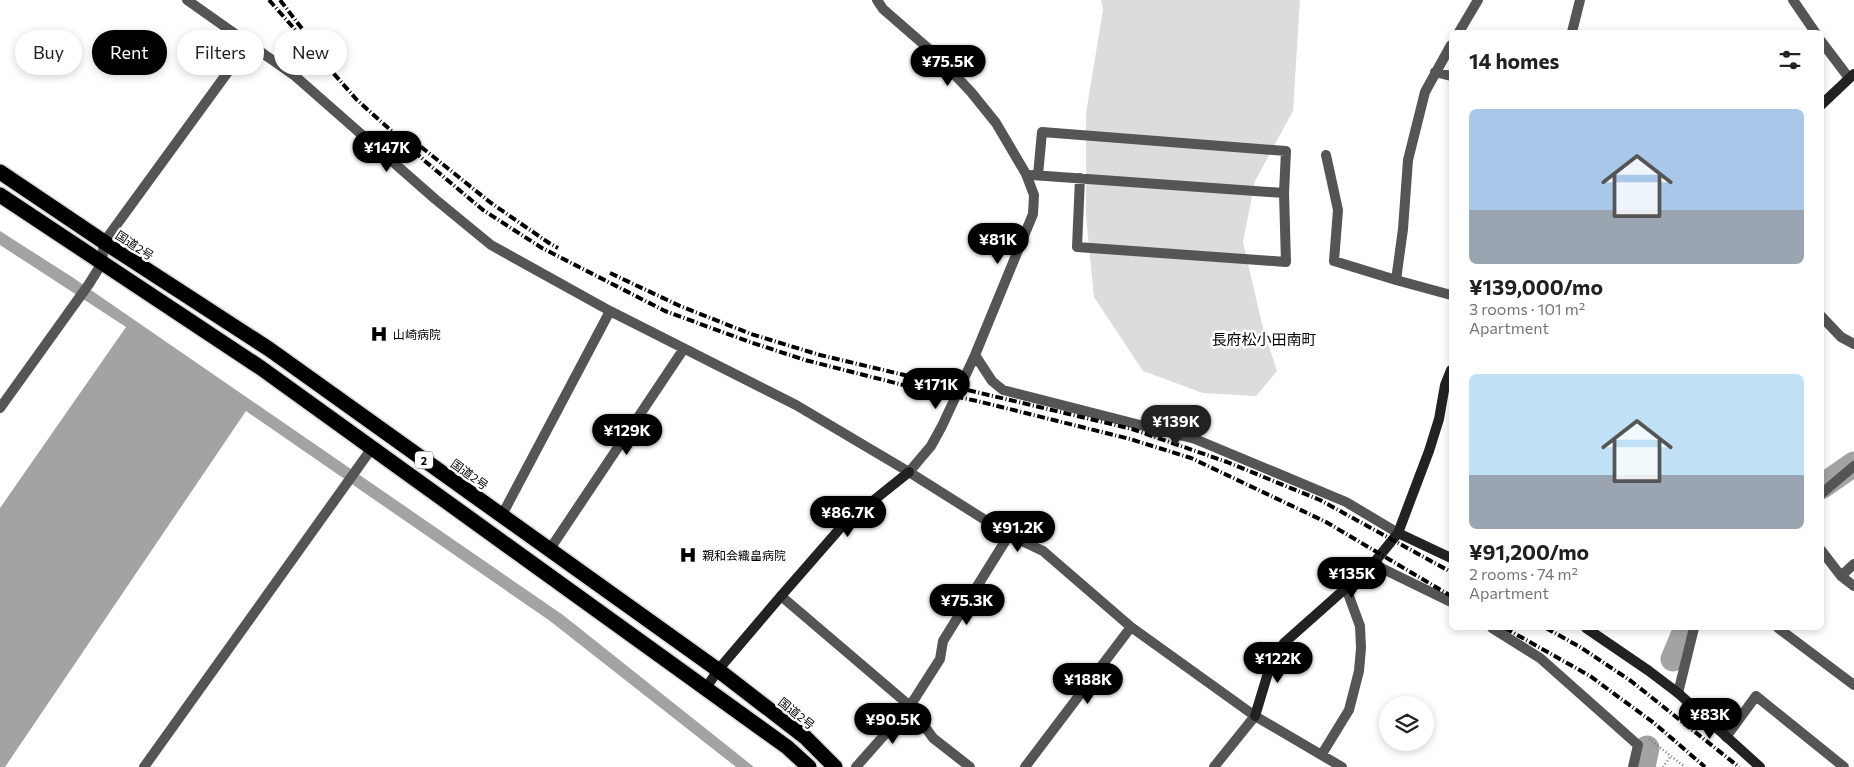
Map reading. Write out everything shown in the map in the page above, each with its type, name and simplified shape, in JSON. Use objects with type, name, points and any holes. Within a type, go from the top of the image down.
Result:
[{"type":"highway","name":"国道2号","points":[[0,172],[269,349],[550,549],[718,670],[805,737],[835,767]]},
{"type":"highway","name":"2","points":[[0,195],[261,368],[788,747],[809,767]]},
{"type":"street","points":[[187,0],[230,30]]},
{"type":"street","points":[[706,688],[718,670],[843,526],[909,472],[931,446],[975,355],[1033,214],[1034,195],[1026,174],[996,123],[971,92],[937,56],[883,9],[877,0]]},
{"type":"street","points":[[1460,30],[1478,0]]},
{"type":"street","points":[[1572,30],[1580,0]]},
{"type":"street","points":[[1793,0],[1814,30]]},
{"type":"street","points":[[1824,44],[1852,76],[1824,102]]},
{"type":"street","points":[[1396,280],[1403,229],[1408,160],[1425,92],[1449,48]]},
{"type":"street","points":[[264,54],[295,76],[435,199],[492,244],[683,350],[796,405],[909,472],[1009,535],[1043,551],[1131,627],[1255,716],[1322,754],[1331,764],[1342,767]]},
{"type":"street","points":[[1435,72],[1449,76]]},
{"type":"street","points":[[0,408],[89,284],[102,263],[104,242],[226,75]]},
{"type":"street","points":[[1038,175],[1042,132],[1286,151],[1284,193],[1286,262],[1078,247],[1080,178]]},
{"type":"street","points":[[1326,154],[1338,210],[1334,261],[1449,294]]},
{"type":"street","points":[[1026,174],[1284,193]]},
{"type":"street","points":[[502,515],[610,311]]},
{"type":"street","points":[[1824,319],[1841,337],[1854,344]]},
{"type":"street","points":[[550,549],[683,350]]},
{"type":"street","points":[[975,355],[992,381],[1003,390],[1195,439],[1346,502],[1398,533],[1449,557]]},
{"type":"street","points":[[1214,767],[1255,716],[1271,663],[1284,643],[1373,564],[1398,533],[1429,451],[1439,419],[1445,385],[1449,375]]},
{"type":"street","points":[[144,767],[372,448]]},
{"type":"street","points":[[1824,491],[1854,466]]},
{"type":"street","points":[[856,767],[910,706],[940,659],[943,641],[1009,535]]},
{"type":"street","points":[[1824,554],[1840,576],[1854,586]]},
{"type":"street","points":[[1373,564],[1449,601]]},
{"type":"street","points":[[1840,576],[1854,564]]},
{"type":"street","points":[[1322,754],[1349,710],[1359,671],[1360,626],[1346,588]]},
{"type":"street","points":[[781,596],[910,706],[933,738],[970,767]]},
{"type":"street","points":[[1025,767],[1131,627]]},
{"type":"street","points":[[1495,630],[1540,658],[1638,745],[1633,767]]},
{"type":"street","points":[[1589,630],[1678,693],[1760,767]]},
{"type":"street","points":[[1678,693],[1694,630]]},
{"type":"street","points":[[1781,630],[1854,685]]},
{"type":"street","points":[[1726,737],[1756,696],[1844,767]]},
{"type":"path","points":[[1663,767],[1671,756]]},
{"type":"shaded area","points":[[1101,0],[1300,0],[1293,111],[1255,181],[1243,242],[1263,328],[1277,371],[1256,396],[1203,393],[1143,371],[1094,297],[1086,216],[1086,113],[1103,10]]},
{"type":"shaded area","points":[[0,231],[72,277],[563,615],[754,767],[736,767],[550,621],[246,411],[5,767],[0,767],[0,508],[126,327],[0,245]]},
{"type":"waterway","points":[[1824,485],[1854,464]]},
{"type":"waterway","points":[[1673,659],[1685,630]]},
{"type":"waterway","points":[[1643,767],[1647,748]]},
{"type":"railway","points":[[269,0],[357,100],[483,210],[542,248],[665,311],[805,360],[1130,439],[1191,458],[1326,522],[1449,595]]},
{"type":"railway","points":[[280,0],[303,30]]},
{"type":"railway","points":[[410,138],[491,203],[558,248]]},
{"type":"railway","points":[[610,273],[680,306],[751,334],[820,355],[1132,429],[1227,462],[1320,500],[1449,571]]},
{"type":"railway","points":[[1509,630],[1590,676],[1654,723],[1705,767]]},
{"type":"railway","points":[[1550,630],[1580,647],[1631,681],[1739,767]]},
{"type":"place","name":"山崎病院","points":[[379,334]]},
{"type":"place","name":"親和会織畠病院","points":[[688,555]]},
{"type":"district","name":"長府松小田南町","points":[[1264,339]]}]
